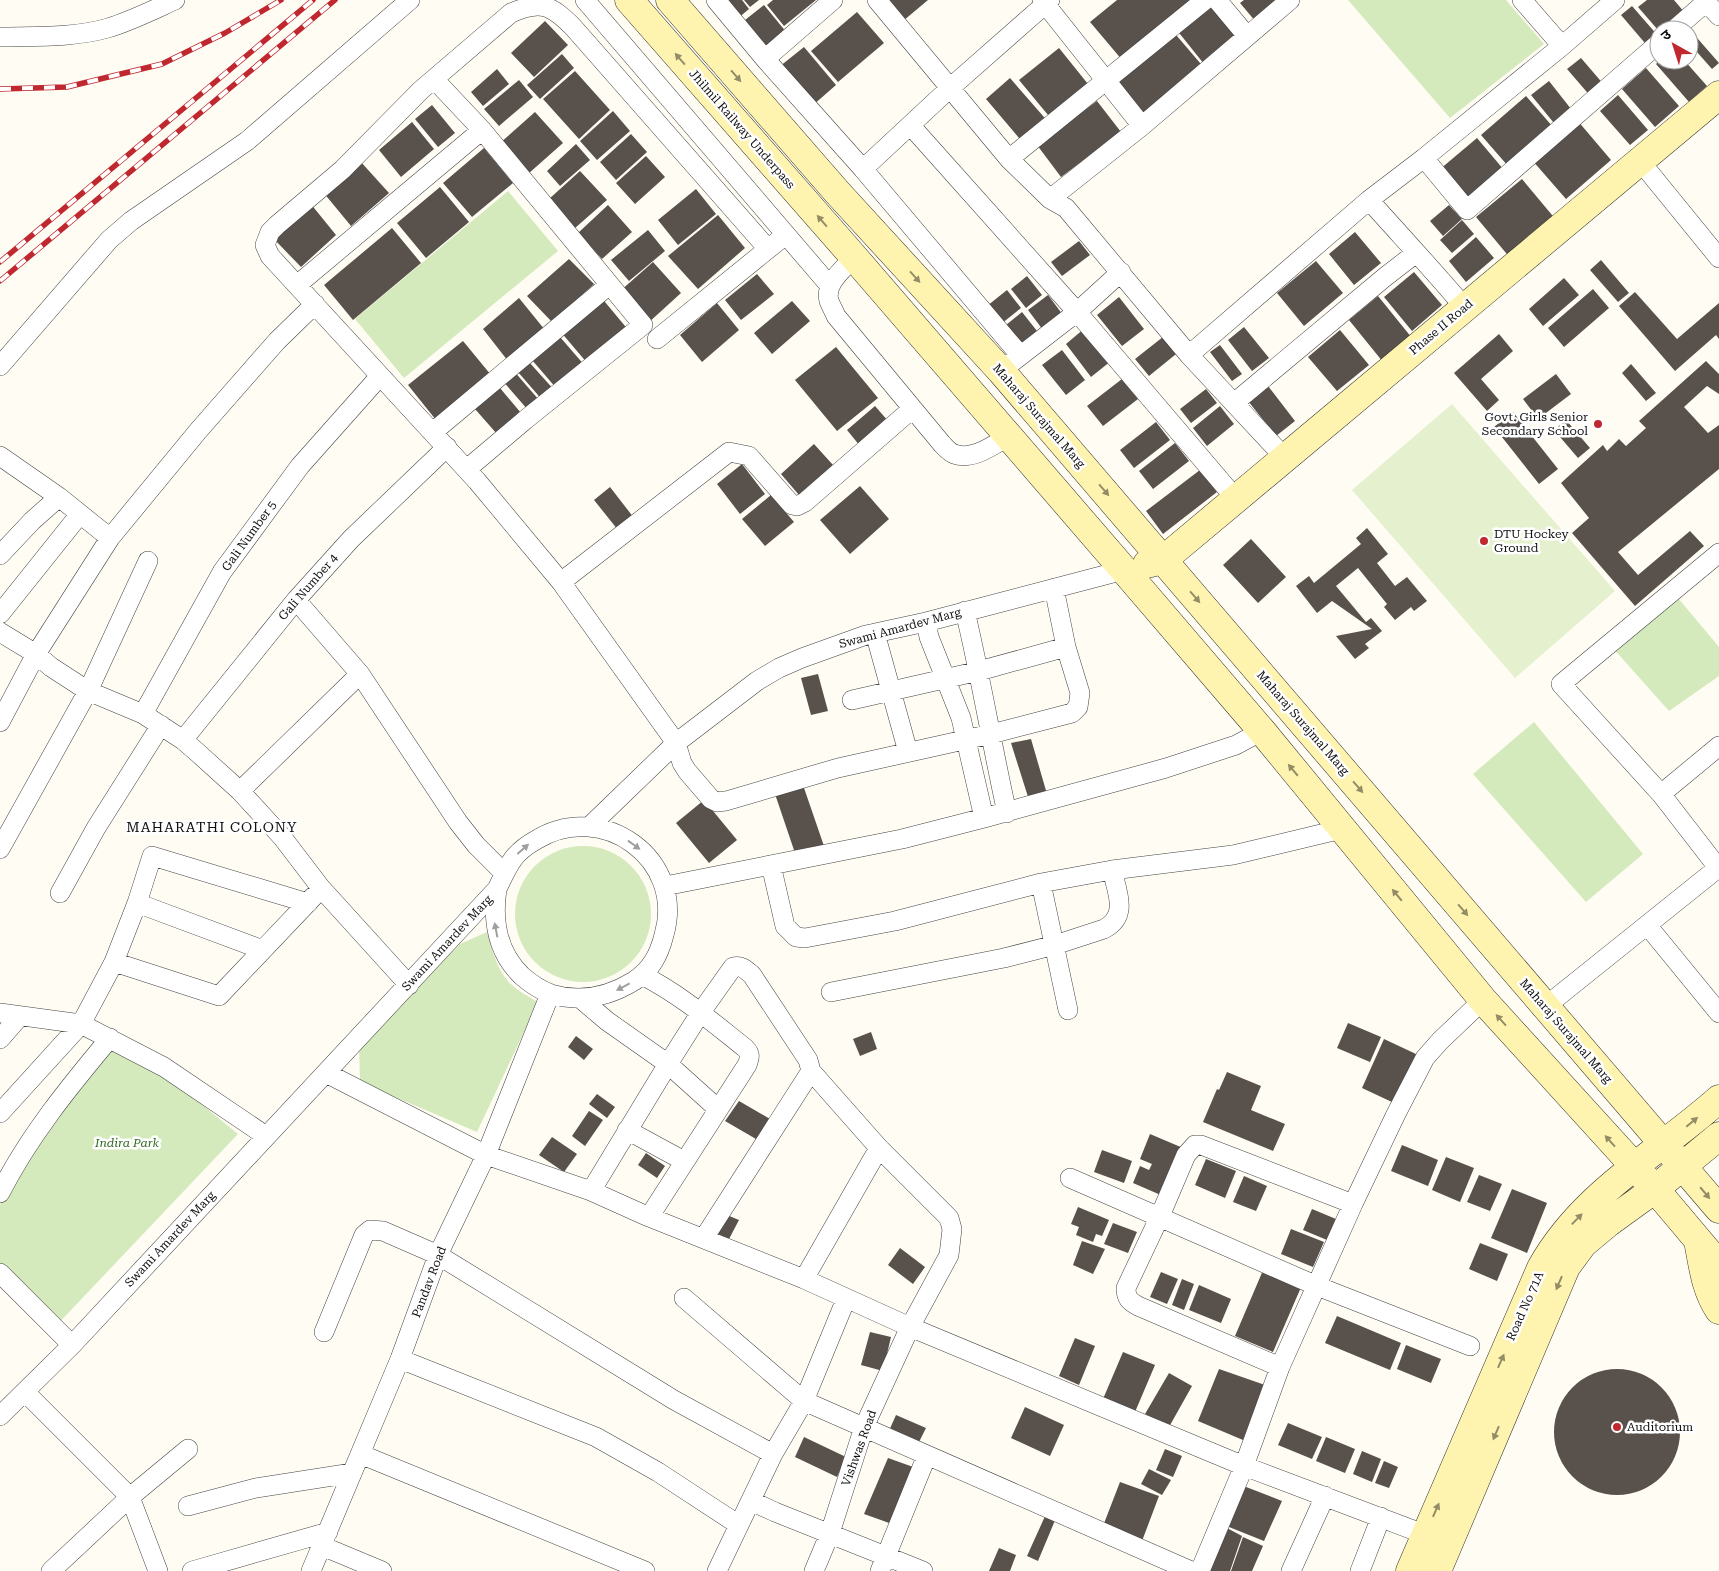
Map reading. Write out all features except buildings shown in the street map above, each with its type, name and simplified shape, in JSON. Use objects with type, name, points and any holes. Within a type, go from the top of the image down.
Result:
[{"type":"main road","name":"Jhilmil Railway Underpass","points":[[629,0],[854,257],[1262,731],[1483,1000],[1654,1189]]},
{"type":"main road","points":[[670,0],[882,241]]},
{"type":"main road","name":"Phase II Road","points":[[1164,560],[1719,95]]},
{"type":"main road","name":"Maharaj Surajmal Marg","points":[[882,241],[1010,363],[1164,560],[1719,1209]]},
{"type":"main road","points":[[1124,570],[1164,560]]},
{"type":"main road","name":"Road No 71A","points":[[1437,1571],[1437,1539],[1541,1268],[1553,1247],[1590,1205],[1633,1167],[1664,1145],[1719,1099]]},
{"type":"main road","name":"Road No 71A","points":[[1410,1571],[1437,1539],[1566,1267],[1582,1244],[1719,1136]]},
{"type":"main road","points":[[1654,1189],[1719,1265]]},
{"type":"main road","points":[[1698,1241],[1705,1282],[1719,1310]]},
{"type":"street","points":[[0,38],[93,31],[132,19],[176,0]]},
{"type":"street","points":[[0,366],[109,240],[131,221],[247,141],[410,0]]},
{"type":"street","points":[[584,0],[830,286]]},
{"type":"street","points":[[716,0],[907,222],[1010,363],[1077,312],[1121,272]]},
{"type":"street","points":[[765,59],[833,0]]},
{"type":"street","points":[[877,0],[1009,159],[1050,199],[1066,208],[1189,355],[1285,458]]},
{"type":"street","points":[[1009,159],[1205,0]]},
{"type":"street","points":[[1217,0],[1247,36]]},
{"type":"street","points":[[1050,199],[1142,126],[1290,0]]},
{"type":"street","points":[[1522,0],[1562,46]]},
{"type":"street","points":[[1189,355],[1369,200],[1562,46],[1612,1]]},
{"type":"street","points":[[1685,20],[1705,1],[1719,16]]},
{"type":"street","points":[[863,169],[1046,2],[1142,126]]},
{"type":"street","points":[[768,249],[573,27],[557,11],[544,5],[526,5],[510,13],[434,79],[342,170],[296,207],[270,232],[265,245],[270,256],[467,469],[561,582],[676,743],[682,763],[687,771],[711,799],[717,802],[838,768],[966,740],[1076,711],[1080,693],[1066,647],[1054,588]]},
{"type":"street","points":[[573,27],[590,30],[603,21]]},
{"type":"street","points":[[1424,158],[1467,210],[1649,52]]},
{"type":"street","points":[[434,79],[482,130],[643,326],[467,469]]},
{"type":"street","points":[[911,126],[1077,312],[1236,499]]},
{"type":"street","points":[[297,285],[482,130]]},
{"type":"street","points":[[1640,161],[1719,258]]},
{"type":"street","points":[[1369,200],[1465,308]]},
{"type":"street","points":[[882,241],[907,222]]},
{"type":"street","points":[[657,339],[787,235]]},
{"type":"street","points":[[1234,403],[1416,253]]},
{"type":"street","points":[[854,257],[828,290],[829,300],[836,316],[942,444],[952,454],[961,456],[974,454],[1009,436]]},
{"type":"street","points":[[433,432],[609,286]]},
{"type":"street","points":[[3,710],[36,654],[110,538],[198,431],[277,341],[316,304]]},
{"type":"street","name":"Gali Number 5","points":[[143,714],[222,572],[300,466],[380,376]]},
{"type":"street","points":[[561,582],[729,452],[749,456],[792,504],[797,506],[805,502],[912,409]]},
{"type":"street","name":"Gali Number 4","points":[[183,740],[296,600],[351,539],[447,447]]},
{"type":"street","points":[[0,456],[59,497],[110,538]]},
{"type":"street","points":[[0,555],[32,521],[59,497]]},
{"type":"street","points":[[0,614],[80,514]]},
{"type":"street","points":[[0,849],[88,691],[148,561]]},
{"type":"street","points":[[1546,1006],[1719,868],[1661,794],[1561,684],[1716,562]]},
{"type":"street","name":"Swami Amardev Marg","points":[[0,1416],[72,1344],[408,985],[500,881],[513,858],[525,846],[548,832],[566,827],[590,826],[676,743],[757,681],[779,668],[802,658],[875,633],[926,622],[1124,570]]},
{"type":"street","points":[[296,600],[360,674],[458,822],[500,881],[495,906],[495,921],[498,940],[505,955],[515,969],[531,983],[550,994],[581,999],[594,998],[620,990],[642,976],[659,954],[668,922],[665,886],[651,861],[637,846],[610,830],[590,826]]},
{"type":"street","points":[[965,611],[1007,813]]},
{"type":"street","points":[[926,622],[929,637],[961,718],[984,818]]},
{"type":"street","points":[[0,632],[36,654],[51,667],[88,691],[143,714],[183,740],[240,791],[282,837],[321,888],[408,985]]},
{"type":"street","points":[[875,633],[908,752]]},
{"type":"street","points":[[852,700],[979,671],[1066,647]]},
{"type":"street","points":[[240,791],[360,674]]},
{"type":"street","points":[[60,893],[96,828],[161,725]]},
{"type":"street","points":[[665,886],[902,839],[1007,813],[1166,768],[1236,744],[1262,731]]},
{"type":"street","points":[[1661,794],[1719,746]]},
{"type":"street","points":[[771,865],[785,926],[796,937],[805,938],[895,921],[1041,883],[1112,870],[1233,855],[1342,829]]},
{"type":"street","points":[[0,1113],[81,1024],[114,962],[137,903],[152,856],[308,903]]},
{"type":"street","points":[[831,992],[1004,958],[1055,945],[1111,926],[1115,920],[1120,903],[1112,870]]},
{"type":"street","points":[[1041,883],[1068,1010]]},
{"type":"street","points":[[114,962],[219,996],[321,888]]},
{"type":"street","points":[[137,903],[263,950]]},
{"type":"street","points":[[1647,925],[1719,1013]]},
{"type":"street","name":"Vishwas Road","points":[[701,1012],[733,967],[738,966],[752,975],[788,1027],[808,1060],[811,1071],[879,1148],[949,1218],[952,1229],[949,1255],[910,1327],[864,1427],[830,1532],[814,1571]]},
{"type":"street","points":[[642,976],[668,988],[701,1012],[745,1048],[750,1056],[747,1065],[649,1217]]},
{"type":"street","name":"Pandav Road","points":[[311,1571],[400,1359],[438,1255],[486,1155],[550,994]]},
{"type":"street","points":[[581,999],[607,1021],[668,1064],[718,1109]]},
{"type":"street","points":[[1200,1571],[1244,1466],[1280,1367],[1353,1204],[1425,1058],[1483,1000]]},
{"type":"street","points":[[591,1191],[701,1012]]},
{"type":"street","points":[[0,1013],[81,1024],[164,1066],[266,1136]]},
{"type":"street","points":[[0,1039],[20,1016]]},
{"type":"street","points":[[0,1193],[38,1129],[71,1084],[110,1038]]},
{"type":"street","points":[[704,1238],[811,1071]]},
{"type":"street","points":[[326,1073],[486,1155],[591,1191],[649,1217],[804,1280],[910,1327],[1244,1466],[1437,1539]]},
{"type":"street","points":[[627,1130],[684,1161]]},
{"type":"street","points":[[1280,1367],[1129,1302],[1126,1296],[1126,1288],[1186,1155],[1195,1145],[1201,1144],[1353,1204]]},
{"type":"street","points":[[804,1280],[879,1148]]},
{"type":"street","points":[[1070,1178],[1317,1286],[1470,1346]]},
{"type":"street","points":[[324,1332],[364,1236],[370,1230],[383,1231],[438,1255],[674,1400],[773,1454]]},
{"type":"street","points":[[0,1273],[72,1344]]},
{"type":"street","points":[[684,1298],[804,1401],[1192,1571]]},
{"type":"street","points":[[717,1571],[773,1454],[804,1401],[846,1299]]},
{"type":"street","points":[[400,1359],[596,1437],[658,1472],[739,1525]]},
{"type":"street","points":[[25,1392],[130,1497],[158,1571]]},
{"type":"street","points":[[51,1571],[130,1497],[188,1449]]},
{"type":"street","points":[[360,1454],[645,1571]]},
{"type":"street","points":[[883,1564],[927,1454]]},
{"type":"street","points":[[188,1506],[256,1488],[352,1473]]},
{"type":"street","points":[[1290,1571],[1325,1496]]},
{"type":"street","points":[[751,1500],[774,1512],[830,1532],[883,1564],[923,1571]]},
{"type":"street","points":[[1360,1571],[1381,1517]]},
{"type":"street","points":[[192,1571],[325,1539],[382,1571]]},
{"type":"green space","points":[[1348,0],[1506,0],[1544,44],[1450,118]]},
{"type":"green space","points":[[508,191],[558,251],[404,378],[355,319]]},
{"type":"green space","name":"DTU Hockey Ground","points":[[1452,404],[1615,591],[1515,678],[1352,490]]},
{"type":"green space","points":[[1678,598],[1719,647],[1719,676],[1669,711],[1612,647]]},
{"type":"green space","points":[[1534,722],[1643,854],[1586,902],[1473,774]]},
{"type":"green space","points":[[583,846],[609,851],[621,857],[631,866],[640,876],[646,888],[651,914],[646,940],[640,952],[631,962],[621,971],[609,977],[583,982],[557,977],[545,971],[535,962],[526,952],[520,940],[515,914],[520,888],[526,876],[535,866],[545,857],[557,851]]},
{"type":"green space","points":[[487,932],[496,960],[504,976],[524,994],[538,1002],[477,1132],[360,1082],[359,1043],[460,944]]},
{"type":"green space","name":"Indira Park","points":[[105,1047],[162,1072],[238,1134],[53,1329],[0,1280],[0,1205],[7,1190]]},
{"type":"railway","points":[[0,89],[67,87],[162,64],[225,33],[281,0]]},
{"type":"railway","points":[[0,262],[313,0]]},
{"type":"railway","points":[[0,281],[335,0]]},
{"type":"place","name":"Govt. Girls Senior Secondary School","points":[[1598,424]]},
{"type":"place","name":"DTU Hockey Ground","points":[[1484,541]]},
{"type":"place","name":"Auditorium","points":[[1617,1427]]},
{"type":"district","name":"MAHARATHI COLONY","points":[[212,827]]}]
